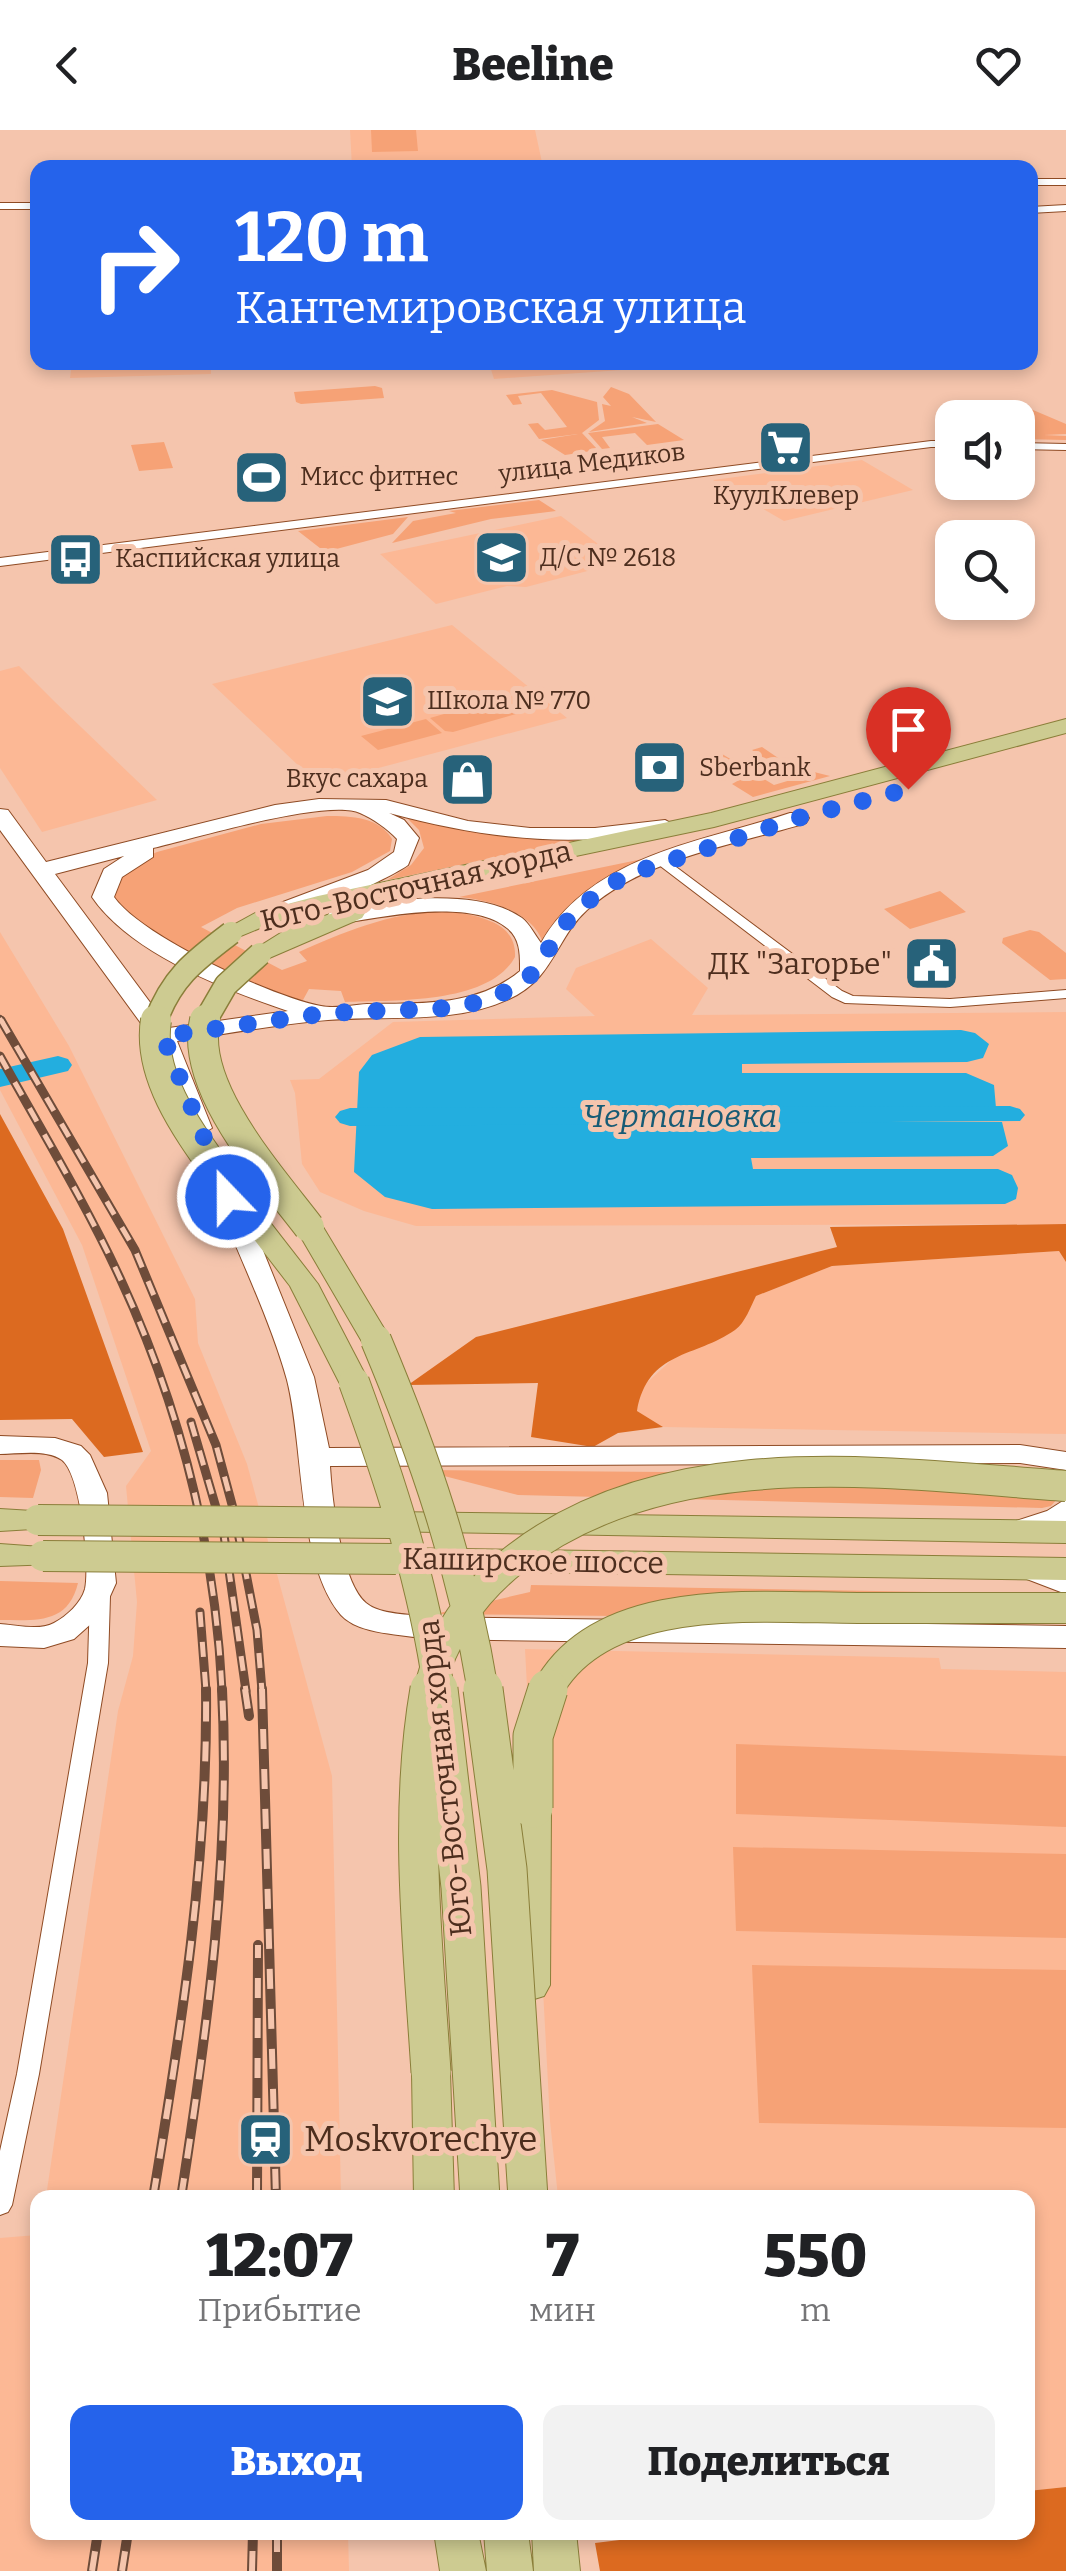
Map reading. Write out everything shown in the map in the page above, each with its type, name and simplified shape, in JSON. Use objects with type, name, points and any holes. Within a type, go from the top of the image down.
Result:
[{"type":"main road","name":"Юго-Восточная хорда","points":[[479,2190],[448,1759],[426,1606],[406,1526],[368,1414],[332,1337],[303,1284],[231,1191],[185,1122],[156,1057],[156,1012],[167,988],[188,963],[231,932],[266,917],[418,880],[714,820],[1066,726]]},
{"type":"main road","name":"Юго-Восточная хорда","points":[[528,2190],[517,2002],[491,1730],[477,1637],[456,1553],[422,1448],[376,1340],[308,1227],[224,1102],[203,1056],[203,1027],[209,1010],[229,979],[260,954],[338,917],[798,818],[1066,745]]},
{"type":"main road","points":[[39,871],[275,811],[330,804],[386,806],[467,827],[530,834],[595,834],[714,820]]},
{"type":"main road","points":[[266,917],[374,875],[399,861],[405,853],[408,838],[396,825],[361,810],[330,804]]},
{"type":"main road","points":[[0,815],[163,1036],[300,1377],[318,1500],[337,1585],[344,1600],[369,1618],[404,1626],[1056,1635]]},
{"type":"main road","points":[[163,1036],[328,1013],[472,1004],[503,994],[532,974],[580,904],[624,876],[798,818]]},
{"type":"main road","points":[[164,840],[124,864],[108,880],[103,896],[112,914],[248,988],[328,1013]]},
{"type":"main road","points":[[338,917],[443,905],[493,913],[515,924],[526,937],[533,953],[532,974]]},
{"type":"main road","points":[[0,1445],[46,1446],[72,1454],[84,1467],[92,1497],[100,1595],[82,1617],[55,1636],[0,1634]]},
{"type":"main road","points":[[991,1454],[1042,1462],[1066,1474]]},
{"type":"main road","points":[[314,1456],[1020,1454],[1066,1461]]},
{"type":"main road","points":[[434,2190],[421,1844],[424,1725],[439,1657],[466,1608],[482,1588],[529,1546],[578,1518],[674,1487],[786,1475],[1066,1486]]},
{"type":"main road","points":[[1018,1531],[1057,1518],[1066,1510]]},
{"type":"main road","name":"Каширское шоссе","points":[[0,1520],[1066,1532]]},
{"type":"main road","name":"Каширское шоссе","points":[[0,1554],[1066,1569]]},
{"type":"main road","points":[[1030,1569],[1066,1584]]},
{"type":"main road","points":[[528,2190],[532,1808],[528,1748],[536,1712],[561,1669],[591,1643],[635,1623],[682,1612],[1066,1608]]},
{"type":"main road","points":[[457,2540],[463,2571]]},
{"type":"main road","points":[[507,2540],[510,2571]]},
{"type":"main road","points":[[555,2540],[557,2571]]},
{"type":"street","points":[[1038,182],[1066,182]]},
{"type":"street","points":[[0,206],[30,206]]},
{"type":"street","points":[[1038,210],[1066,208]]},
{"type":"street","name":"улица Медиков","points":[[0,562],[935,445]]},
{"type":"street","points":[[1035,446],[1066,447]]},
{"type":"street","points":[[664,862],[850,1000],[950,1003],[1066,994]]},
{"type":"street","points":[[0,2205],[28,2074],[98,1663],[100,1595]]},
{"type":"shaded area","points":[[350,130],[535,130],[541,160],[352,160]]},
{"type":"shaded area","points":[[371,130],[416,130],[418,151],[372,152]]},
{"type":"shaded area","points":[[71,370],[211,370],[211,374],[70,378]]},
{"type":"shaded area","points":[[491,370],[622,370],[494,379]]},
{"type":"shaded area","points":[[611,387],[629,394],[656,422],[632,417],[647,423],[589,432],[605,421],[602,404],[611,406],[603,397]]},
{"type":"shaded area","points":[[382,388],[384,398],[301,404],[296,402],[294,392]]},
{"type":"shaded area","points":[[552,390],[597,402],[599,420],[582,433],[598,450],[565,455],[541,440],[578,434],[539,439],[528,424],[538,423],[545,430],[567,427],[541,393],[518,396],[522,404],[513,405],[506,395]]},
{"type":"shaded area","points":[[1035,411],[1066,424],[1066,434],[1044,435],[1066,436],[1066,440],[1035,439]]},
{"type":"shaded area","points":[[658,424],[684,440],[647,445],[635,433],[602,437],[610,448],[602,449],[588,433]]},
{"type":"shaded area","points":[[164,442],[173,468],[139,471],[131,445]]},
{"type":"shaded area","points":[[862,460],[913,490],[784,521],[713,480]]},
{"type":"shaded area","points":[[539,500],[556,511],[491,519],[392,543],[413,521],[456,513],[449,511]]},
{"type":"shaded area","name":"Д/C № 2618","points":[[561,516],[622,562],[526,587],[507,586],[436,604],[380,554]]},
{"type":"shaded area","points":[[408,517],[393,534],[325,552],[298,531]]},
{"type":"shaded area","name":"Школа № 770","points":[[452,625],[567,718],[318,784],[212,684]]},
{"type":"shaded area","points":[[19,666],[157,800],[42,832],[0,768],[0,671]]},
{"type":"shaded area","points":[[493,700],[516,714],[453,732],[445,731],[430,718]]},
{"type":"shaded area","points":[[426,719],[442,733],[378,750],[361,736]]},
{"type":"shaded area","points":[[762,747],[790,766],[830,776],[753,797],[732,784],[741,779],[710,754],[717,751],[774,785],[794,779],[752,750]]},
{"type":"shaded area","points":[[327,816],[355,817],[380,826],[392,839],[390,851],[352,872],[237,908],[201,927],[282,970],[307,961],[299,952],[368,925],[418,913],[467,914],[501,927],[512,939],[515,957],[502,973],[462,992],[413,1000],[345,1002],[341,991],[309,989],[303,1000],[280,996],[229,976],[178,948],[112,903],[111,885],[157,852],[261,824]]},
{"type":"shaded area","points":[[406,817],[499,836],[578,841],[387,880],[411,865],[424,848],[419,830]]},
{"type":"shaded area","points":[[667,854],[596,886],[569,909],[543,943],[538,932],[520,915],[496,904],[459,897]]},
{"type":"shaded area","points":[[940,891],[966,912],[910,929],[884,909]]},
{"type":"shaded area","points":[[1030,930],[1039,932],[1066,953],[1066,979],[1050,980],[1002,943],[1003,938]]},
{"type":"shaded area","points":[[0,932],[69,1046],[195,1299],[198,1343],[247,1464],[332,1776],[341,2190],[47,2190],[118,1711],[133,1656],[137,1602],[126,1486],[151,1451],[82,1245],[0,1090]]},
{"type":"shaded area","points":[[651,939],[708,988],[692,1015],[1066,1012],[1066,1224],[416,1226],[364,1211],[320,1192],[302,1164],[295,1093],[290,1080],[319,1079],[393,1022],[595,1016],[566,989],[576,968]]},
{"type":"shaded area","points":[[0,1114],[63,1229],[143,1452],[104,1457],[72,1419],[0,1420]]},
{"type":"shaded area","points":[[1066,1224],[1066,1262],[1059,1251],[832,1266],[756,1296],[735,1330],[675,1358],[651,1377],[637,1411],[663,1427],[618,1433],[593,1447],[531,1437],[538,1383],[408,1385],[476,1337],[837,1247],[830,1227]]},
{"type":"shaded area","points":[[1059,1251],[1066,1262],[1066,1434],[663,1427],[637,1411],[641,1388],[676,1356],[738,1328],[756,1296],[832,1266]]},
{"type":"shaded area","points":[[0,1460],[39,1460],[41,1470],[33,1498],[0,1497]]},
{"type":"shaded area","points":[[421,1470],[1032,1475],[1058,1498],[1051,1506],[1042,1508],[518,1495]]},
{"type":"shaded area","points":[[0,1581],[78,1583],[67,1606],[58,1613],[37,1619],[0,1620]]},
{"type":"shaded area","points":[[531,1585],[1054,1594],[1042,1621],[435,1614],[530,1592]]},
{"type":"shaded area","points":[[525,1649],[939,1658],[941,1669],[1066,1672],[1066,2487],[1035,2490],[1035,2190],[557,2190],[550,2121]]},
{"type":"shaded area","points":[[736,1744],[1066,1756],[1066,1827],[736,1814]]},
{"type":"shaded area","points":[[733,1847],[1066,1854],[1066,1938],[736,1931]]},
{"type":"shaded area","points":[[752,1965],[1066,1970],[1066,2128],[759,2123]]},
{"type":"shaded area","points":[[30,2236],[30,2540],[348,2540],[349,2571],[0,2571],[0,2238]]},
{"type":"shaded area","points":[[1066,2487],[1066,2571],[600,2571],[595,2543],[1035,2540],[1035,2490]]},
{"type":"water","points":[[961,1030],[975,1033],[989,1044],[983,1058],[967,1062],[742,1064],[742,1073],[966,1073],[994,1085],[996,1108],[364,1110],[363,1122],[1002,1122],[1008,1146],[993,1156],[751,1158],[753,1169],[998,1169],[1012,1175],[1018,1188],[1016,1199],[1005,1204],[432,1209],[385,1197],[354,1172],[359,1072],[372,1055],[420,1037]]},
{"type":"waterway","name":"Чертановка","points":[[0,1078],[58,1065]]},
{"type":"waterway","name":"Чертановка","points":[[350,1117],[1010,1115]]},
{"type":"railway","points":[[0,1018],[3,1023]]},
{"type":"railway","points":[[1,1020],[135,1250],[216,1445],[234,1512],[257,1630],[262,1691]]},
{"type":"railway","points":[[0,1056],[106,1250],[161,1378],[203,1532],[222,1691]]},
{"type":"railway","points":[[191,1422],[224,1535],[246,1691]]},
{"type":"railway","points":[[200,1612],[206,1691]]},
{"type":"railway","points":[[182,2190],[215,1944],[223,1817],[222,1689]]},
{"type":"railway","points":[[245,1689],[249,1716]]},
{"type":"railway","points":[[262,1689],[276,2190]]},
{"type":"railway","points":[[154,2190],[183,2008],[197,1881],[206,1691]]},
{"type":"railway","points":[[257,2190],[258,1945]]},
{"type":"railway","points":[[92,2571],[97,2540]]},
{"type":"railway","points":[[122,2571],[127,2540]]},
{"type":"railway","points":[[252,2571],[253,2540]]},
{"type":"railway","points":[[277,2540],[277,2571]]},
{"type":"place","name":"КуулКлевер","points":[[786,447]]},
{"type":"place","name":"Мисс фитнес","points":[[261,477]]},
{"type":"place","name":"Д/C № 2618","points":[[501,558]]},
{"type":"place","name":"Каспийская улица","points":[[76,559]]},
{"type":"place","name":"Школа № 770","points":[[388,701]]},
{"type":"place","name":"Sberbank","points":[[660,768]]},
{"type":"place","name":"Вкус сахара","points":[[467,779]]},
{"type":"place","name":"ДК \"Загорье\"","points":[[931,964]]},
{"type":"place","name":"Moskvorechye","points":[[265,2139]]},
{"type":"route","points":[[228,1197],[163,1036],[328,1013],[450,1008],[484,1001],[514,988],[532,974],[580,904],[624,876],[798,818],[908,789]]}]
